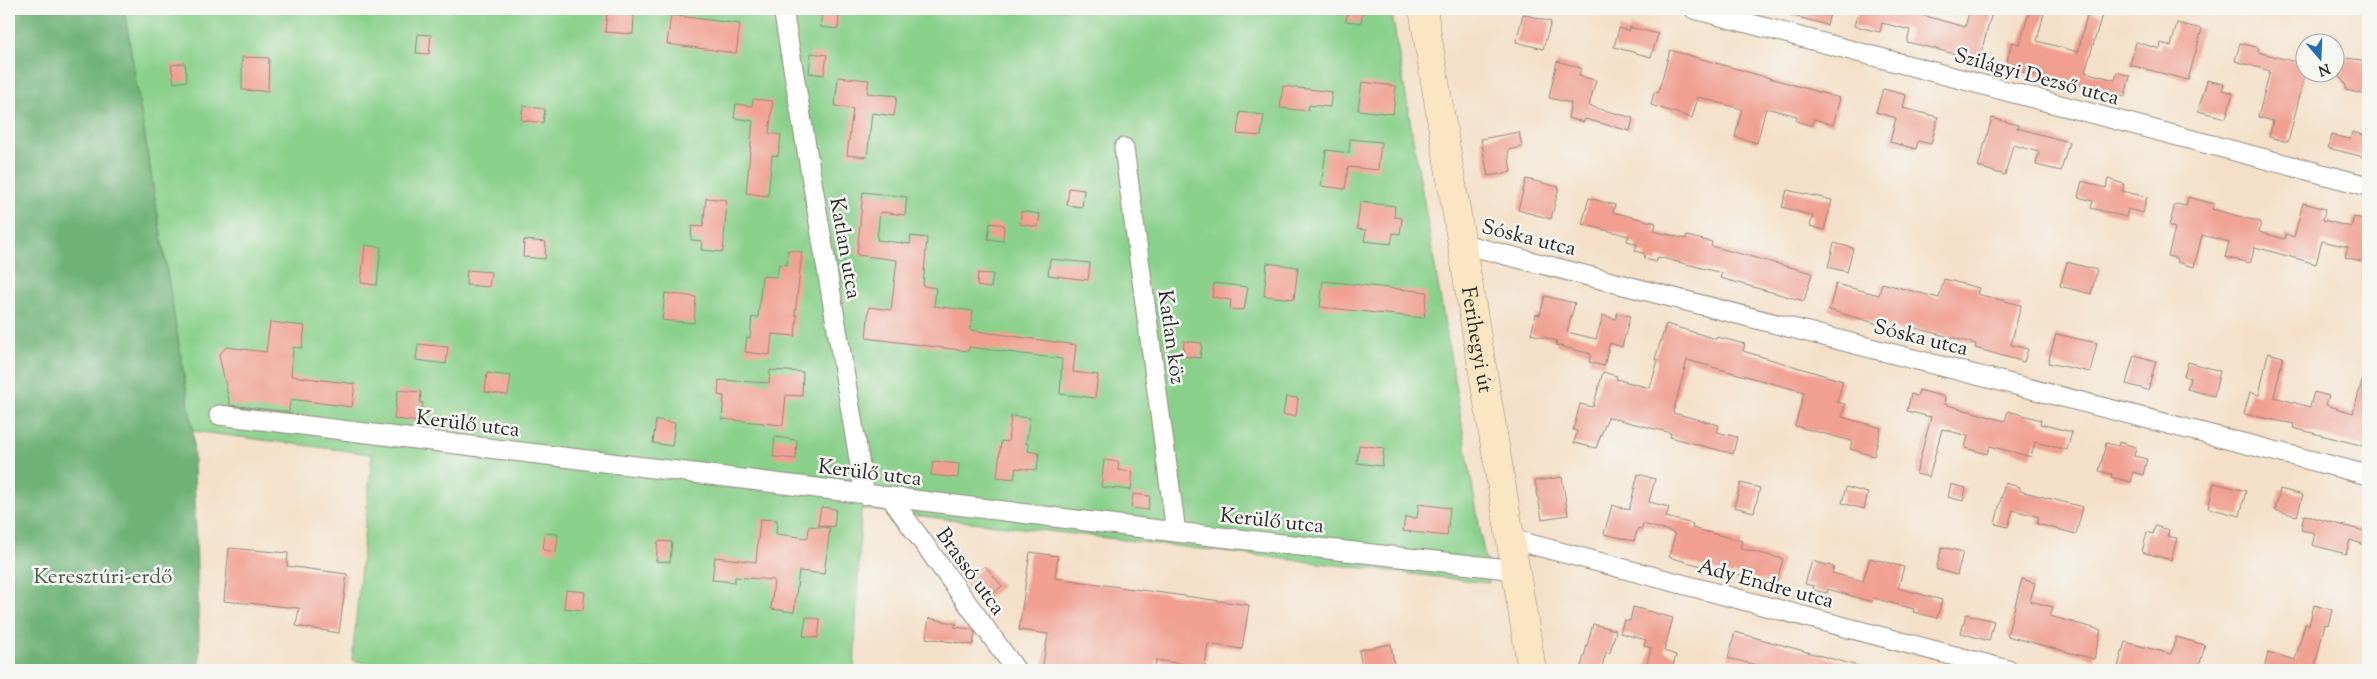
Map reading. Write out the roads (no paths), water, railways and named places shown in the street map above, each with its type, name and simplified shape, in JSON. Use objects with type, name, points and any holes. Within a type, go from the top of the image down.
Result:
[{"type":"main road","name":"Ferihegyi út","points":[[1423,9],[1532,670]]},
{"type":"street","name":"Katlan utca","points":[[783,9],[865,494]]},
{"type":"street","name":"Szilágyi Dezső utca","points":[[1694,9],[2368,186]]},
{"type":"street","name":"Katlan köz","points":[[1124,148],[1176,532]]},
{"type":"street","name":"Sóska utca","points":[[1463,244],[2368,475]]},
{"type":"street","name":"Kerülő utca","points":[[219,415],[1176,532],[1516,570]]},
{"type":"street","name":"Brassó utca","points":[[890,497],[1016,670]]},
{"type":"street","name":"Ady Endre utca","points":[[1511,539],[2008,670]]},
{"type":"park label","name":"Keresztúri-erdő","points":[[103,576]]}]
